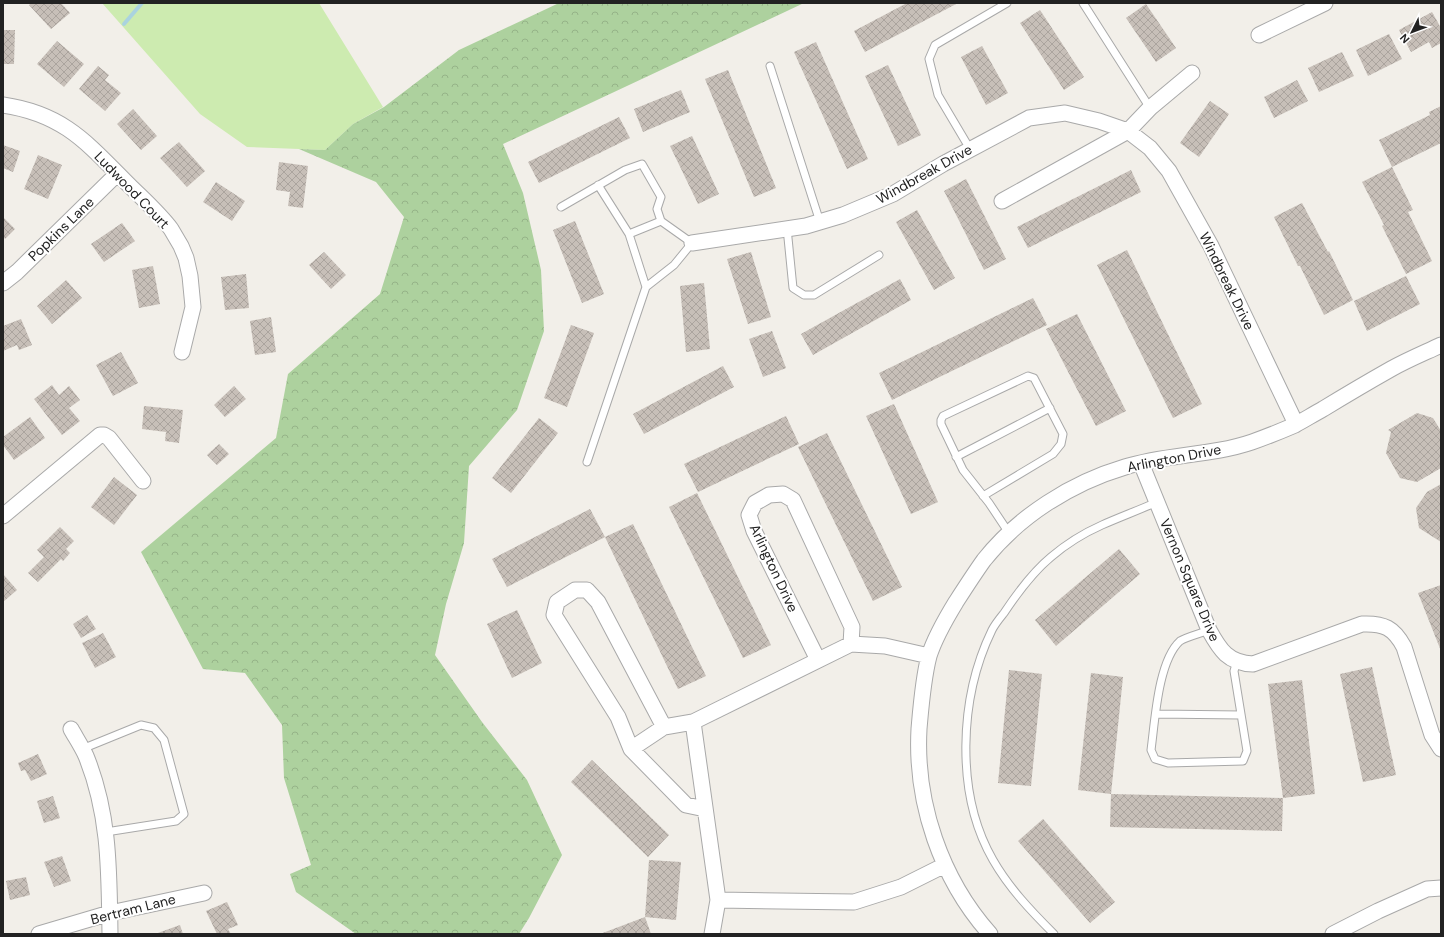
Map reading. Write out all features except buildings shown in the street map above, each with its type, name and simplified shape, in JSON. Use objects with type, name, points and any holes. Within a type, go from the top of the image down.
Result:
[{"type":"street","points":[[1259,35],[1325,3]]},
{"type":"street","points":[[1002,201],[1128,131],[1150,108],[1192,73]]},
{"type":"street","name":"Ludwood Court","points":[[3,105],[29,110],[62,124],[88,144],[167,224],[181,246],[186,258],[190,276],[193,307],[182,352]]},
{"type":"street","name":"Windbreak Drive","points":[[692,244],[806,226],[843,215],[893,194],[970,149],[1029,118],[1065,113],[1099,121],[1128,131],[1150,148],[1169,171],[1211,246],[1296,424]]},
{"type":"street","name":"Popkins Lane","points":[[3,283],[18,272],[117,174]]},
{"type":"street","name":"Arlington Drive","points":[[990,934],[979,922],[965,902],[945,865],[927,814],[919,765],[920,716],[929,656],[940,628],[970,579],[985,559],[1009,534],[1037,510],[1088,480],[1141,462],[1209,452],[1251,442],[1296,424],[1392,368],[1441,345]]},
{"type":"street","points":[[3,516],[100,435],[104,434],[109,438],[144,481]]},
{"type":"street","name":"Vernon Square Drive","points":[[1141,462],[1209,630],[1219,648],[1228,657],[1242,664],[1253,664],[1362,624],[1377,624],[1388,628],[1398,636],[1404,647],[1432,735],[1441,749]]},
{"type":"street","name":"Arlington Drive","points":[[818,660],[754,531],[749,514],[755,503],[769,496],[783,494],[793,500],[852,627],[851,644]]},
{"type":"street","points":[[664,727],[598,602],[587,590],[574,590],[557,602],[554,615],[618,717],[631,749],[686,805],[705,809]]},
{"type":"street","points":[[631,749],[664,727],[693,722],[851,644],[885,646],[929,656]]},
{"type":"street","points":[[693,722],[718,900],[712,934]]},
{"type":"street","points":[[71,729],[86,755],[98,792],[106,832],[109,861],[110,934]]},
{"type":"street","points":[[718,900],[854,902],[901,887],[945,865]]},
{"type":"street","points":[[1334,934],[1378,911],[1427,889],[1441,888]]},
{"type":"street","name":"Bertram Lane","points":[[40,934],[110,913],[204,893]]},
{"type":"lane","points":[[970,149],[938,95],[929,59],[935,45],[1008,3]]},
{"type":"lane","points":[[1083,3],[1150,108]]},
{"type":"lane","points":[[770,66],[820,222]]},
{"type":"lane","points":[[561,207],[625,170],[642,164],[662,197],[657,209],[661,221],[692,244],[674,265],[646,288],[587,462]]},
{"type":"lane","points":[[598,185],[629,234],[646,288]]},
{"type":"lane","points":[[629,234],[661,221]]},
{"type":"lane","points":[[787,228],[793,288],[804,295],[814,295],[879,255]]},
{"type":"lane","points":[[983,496],[1053,454],[1061,444],[1063,434],[1034,378],[1028,376],[943,416],[941,420],[941,424],[963,470],[1009,534]]},
{"type":"lane","points":[[956,457],[1050,408]]},
{"type":"lane","points":[[1054,934],[1011,888],[992,859],[980,831],[973,809],[966,775],[965,744],[970,703],[975,680],[992,628],[1018,592],[1050,558],[1100,526],[1157,502]]},
{"type":"lane","points":[[1209,630],[1181,641],[1169,656],[1159,690],[1151,750],[1155,759],[1168,763],[1243,761],[1247,751],[1234,671],[1237,661]]},
{"type":"lane","points":[[1156,714],[1241,715]]},
{"type":"lane","points":[[82,749],[141,725],[154,728],[164,740],[184,814],[176,821],[106,832]]},
{"type":"green space","points":[[102,3],[319,3],[383,107],[353,124],[325,150],[247,147],[200,114]]},
{"type":"green space","points":[[559,3],[804,3],[503,144],[523,193],[541,270],[544,331],[517,410],[469,466],[464,543],[446,604],[435,655],[482,722],[527,780],[562,855],[519,934],[356,934],[296,892],[290,874],[311,865],[284,778],[282,725],[245,673],[203,669],[141,552],[276,438],[288,374],[380,294],[404,217],[376,182],[299,149],[325,150],[353,124],[384,107],[459,50]]},
{"type":"waterway","points":[[124,24],[142,3]]}]
